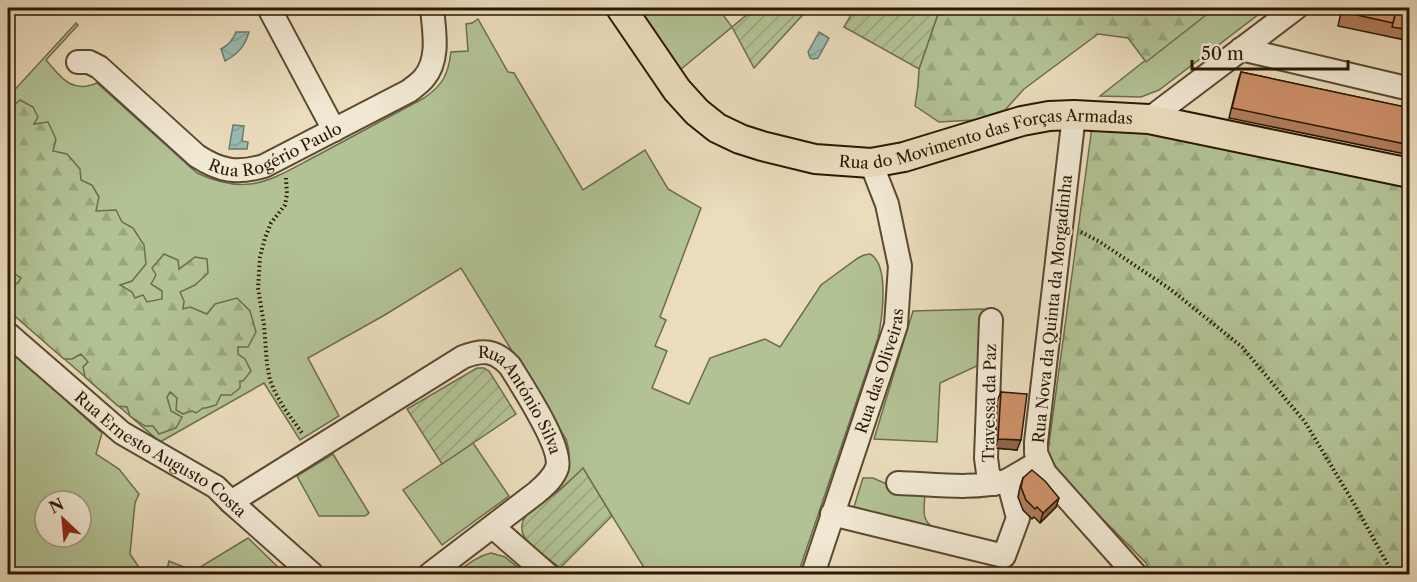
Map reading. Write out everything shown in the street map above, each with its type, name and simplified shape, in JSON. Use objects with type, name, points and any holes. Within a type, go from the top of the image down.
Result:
[{"type":"main road","name":"Rua do Movimento das Forças Armadas","points":[[621,8],[677,90],[697,112],[717,128],[740,139],[783,153],[815,159],[871,163],[904,157],[1022,120],[1074,115],[1149,119],[1410,173]]},
{"type":"street","points":[[269,8],[334,130]]},
{"type":"street","name":"Rua Rogério Paulo","points":[[78,62],[89,62],[99,67],[197,156],[216,167],[249,171],[264,166],[409,92],[424,78],[434,59],[432,8]]},
{"type":"street","points":[[1149,119],[1296,8]]},
{"type":"street","points":[[1241,49],[1402,87]]},
{"type":"street","name":"Rua Nova da Quinta da Morgadinha","points":[[1074,115],[1036,453],[1045,473],[1135,574]]},
{"type":"street","name":"Rua das Oliveiras","points":[[813,574],[896,325],[900,266],[887,204],[871,163]]},
{"type":"street","name":"Travessa da Paz","points":[[832,514],[1004,556],[1018,518],[1001,482],[988,473],[986,458],[991,320]]},
{"type":"street","name":"Rua Ernesto Augusto Costa","points":[[8,334],[122,434],[216,487],[312,574]]},
{"type":"street","name":"Rua António Silva","points":[[231,502],[463,357],[477,352],[490,353],[501,357],[510,366],[550,436],[558,466],[550,480],[493,527],[430,574]]},
{"type":"street","points":[[898,483],[978,486],[1001,482],[1039,462]]},
{"type":"street","points":[[493,527],[547,574]]},
{"type":"path","points":[[294,150],[286,176],[285,204],[271,223],[260,257],[258,288],[267,364],[273,386],[291,419],[316,449]]},
{"type":"path","points":[[1061,222],[1100,242],[1170,289],[1242,347],[1305,422],[1393,574]]},
{"type":"green space","points":[[638,8],[718,8],[732,27],[680,70]]},
{"type":"green space","points":[[755,8],[809,8],[754,68],[732,27]]},
{"type":"green space","points":[[855,8],[932,8],[939,11],[919,69],[844,27]]},
{"type":"green space","points":[[940,8],[1215,8],[1146,62],[1128,38],[1098,34],[1024,89],[1005,110],[974,120],[939,122],[915,106],[919,69]]},
{"type":"green space","points":[[1212,8],[1267,8],[1159,90],[1141,97],[1100,96]]},
{"type":"green space","points":[[478,19],[508,72],[514,73],[583,190],[645,150],[668,189],[701,208],[660,317],[666,320],[655,346],[667,351],[652,388],[689,404],[710,358],[765,339],[780,347],[821,285],[864,255],[870,254],[876,260],[880,269],[883,293],[878,338],[798,574],[648,574],[583,469],[555,494],[568,468],[569,454],[566,439],[461,268],[383,316],[308,358],[339,416],[300,440],[264,383],[160,442],[8,310],[8,97],[76,23],[78,25],[46,60],[62,78],[73,85],[80,86],[97,83],[197,173],[223,182],[243,184],[258,183],[285,173],[424,98],[444,79],[451,52],[468,51],[466,24]]},
{"type":"green space","points":[[20,100],[33,107],[38,117],[34,124],[48,122],[56,139],[53,151],[67,154],[80,169],[81,180],[92,185],[99,197],[96,211],[116,210],[122,222],[133,228],[144,245],[146,264],[132,281],[120,285],[132,292],[135,298],[143,295],[147,302],[162,299],[162,291],[151,284],[156,275],[152,268],[164,254],[178,260],[179,269],[195,257],[207,259],[208,273],[195,285],[180,292],[184,301],[183,309],[190,307],[207,314],[215,304],[237,298],[250,311],[256,332],[248,347],[238,347],[238,354],[245,359],[251,371],[243,381],[240,381],[240,388],[231,395],[221,395],[216,405],[203,408],[196,413],[192,411],[183,414],[176,410],[177,398],[170,392],[167,397],[171,411],[182,417],[176,428],[159,434],[153,426],[145,426],[130,416],[127,407],[118,406],[85,377],[83,367],[88,362],[81,354],[72,359],[64,359],[9,311],[8,288],[18,283],[21,278],[8,264],[8,111]]},
{"type":"green space","points":[[1092,127],[1167,129],[1409,184],[1409,574],[1151,574],[1146,563],[1060,476],[1048,451]]},
{"type":"green space","points":[[983,309],[981,364],[940,383],[937,442],[874,439],[913,311]]},
{"type":"green space","points":[[8,348],[102,433],[96,454],[119,469],[139,494],[135,503],[130,554],[142,572],[146,574],[8,574]]},
{"type":"green space","points":[[477,368],[489,371],[516,414],[442,464],[407,409]]},
{"type":"green space","points":[[473,443],[509,496],[442,545],[403,490]]},
{"type":"green space","points":[[333,454],[369,513],[365,516],[319,516],[297,476]]},
{"type":"green space","points":[[583,468],[612,516],[560,568],[526,539],[522,532],[523,522],[529,513],[560,490]]},
{"type":"green space","points":[[863,478],[873,478],[889,485],[889,491],[925,493],[924,515],[928,523],[938,532],[853,510]]},
{"type":"green space","points":[[248,538],[282,571],[282,574],[166,574],[169,561],[194,571]]},
{"type":"green space","points":[[491,553],[505,557],[526,574],[454,574],[476,559]]},
{"type":"water","points":[[236,32],[249,32],[240,49],[225,61],[221,49],[230,42]]},
{"type":"water","points":[[819,32],[829,38],[818,58],[813,59],[810,58],[808,52]]},
{"type":"water","points":[[233,125],[244,126],[242,141],[248,142],[247,149],[229,149]]},
{"type":"building","points":[[1344,8],[1397,8],[1393,23],[1343,12]]},
{"type":"building","points":[[1397,8],[1410,8],[1410,30],[1392,27]]},
{"type":"building","points":[[1241,72],[1410,108],[1410,145],[1232,108]]},
{"type":"building","points":[[1001,392],[1027,394],[1021,440],[998,439]]},
{"type":"building","points":[[1032,470],[1059,498],[1043,513],[1026,500],[1021,487],[1023,478]]}]
